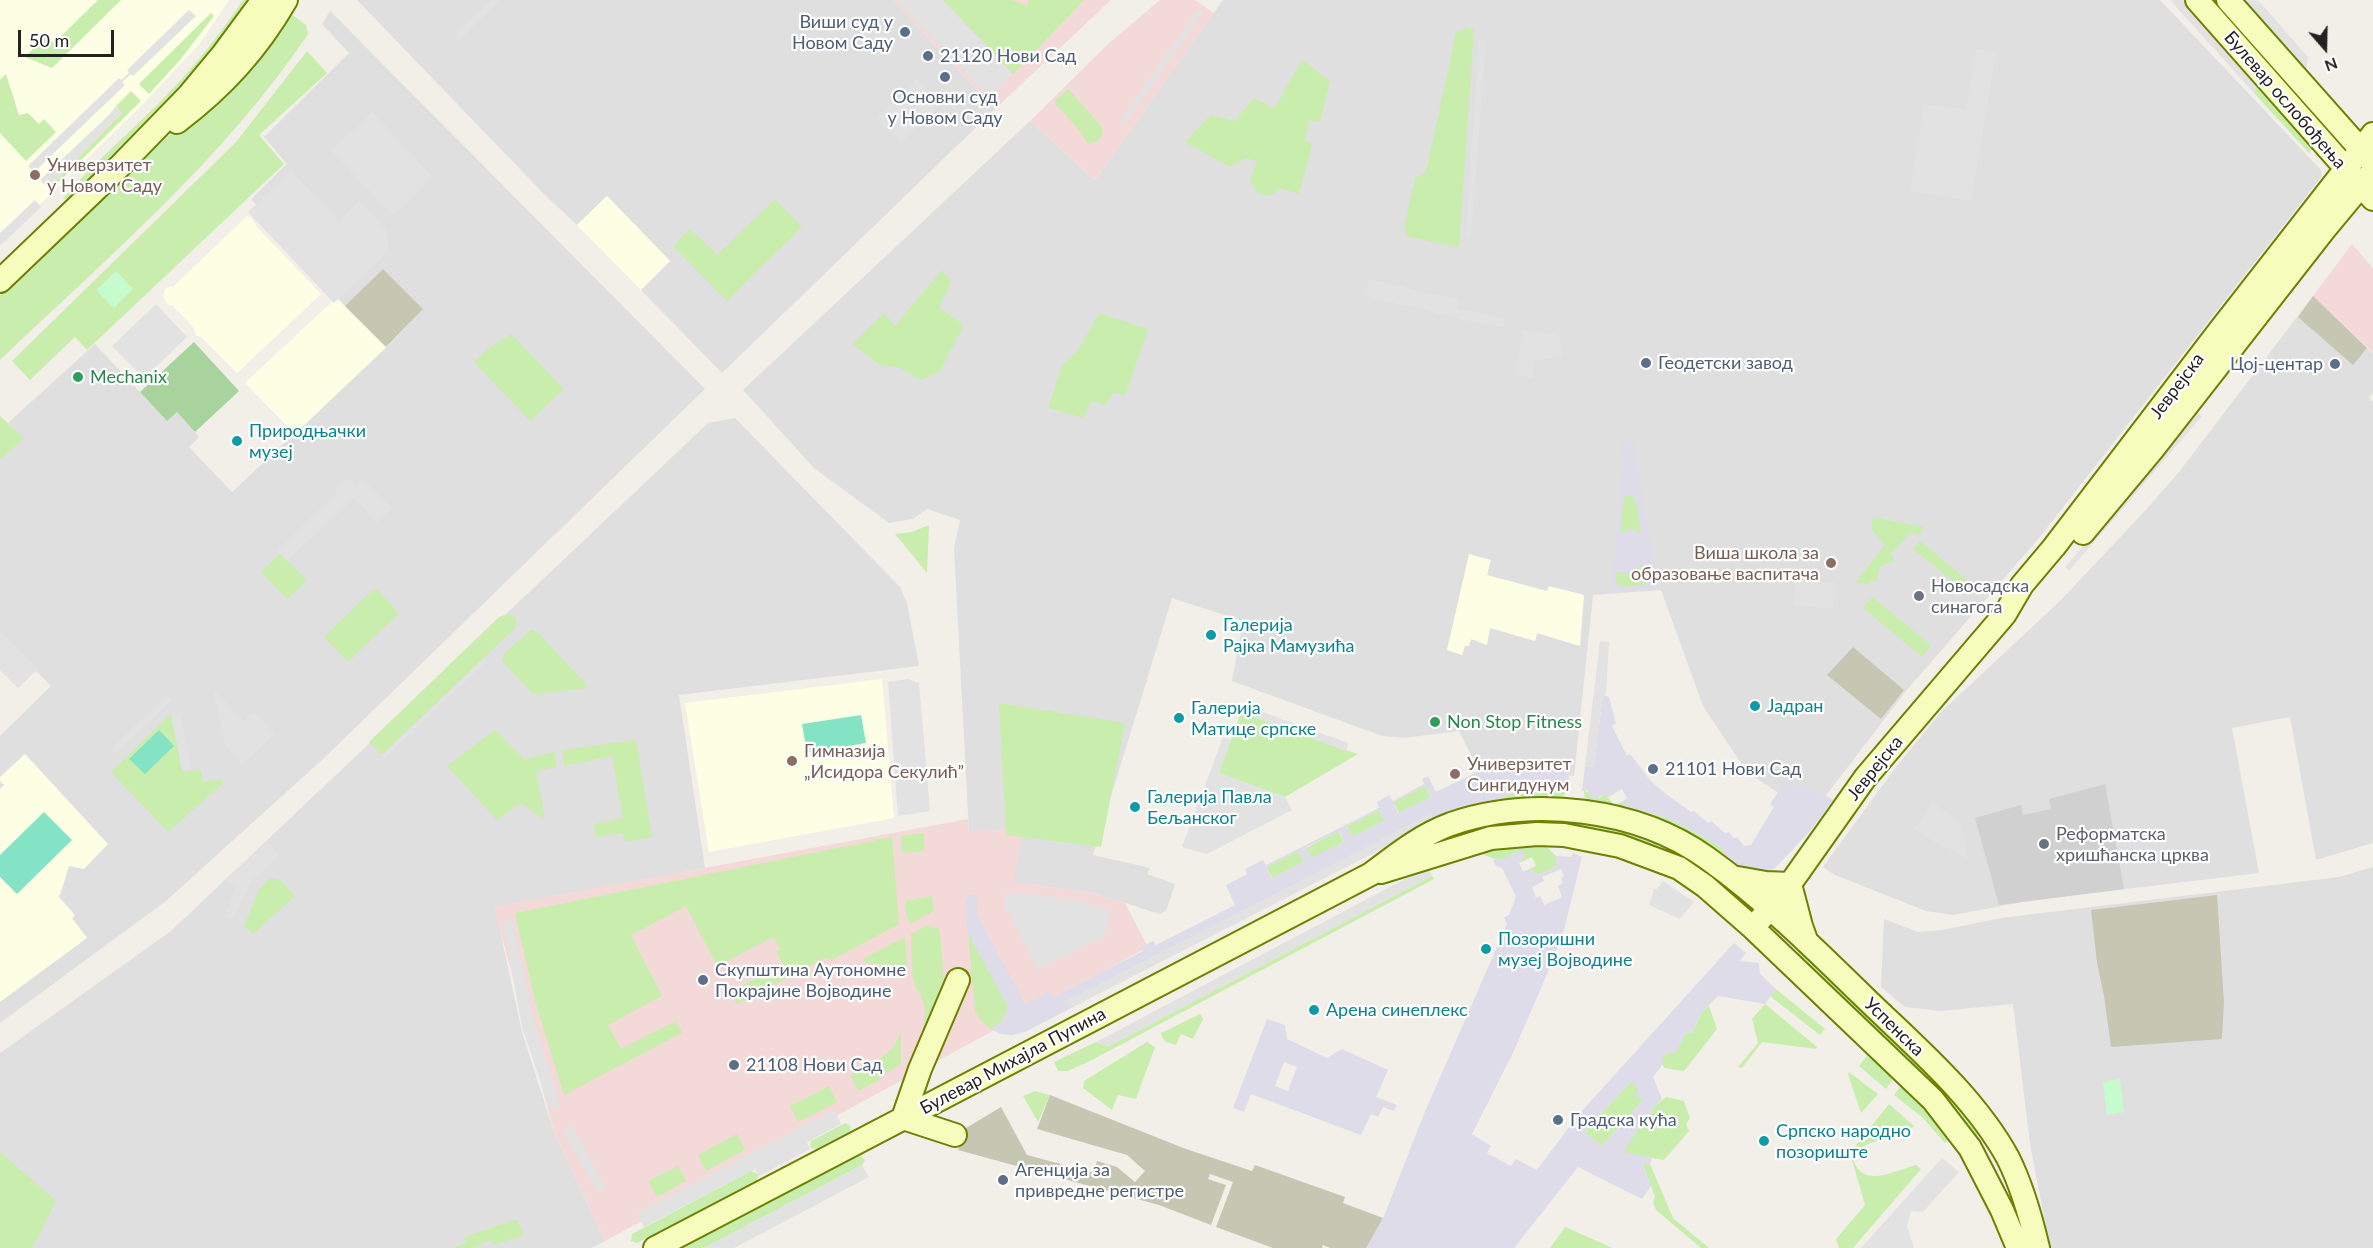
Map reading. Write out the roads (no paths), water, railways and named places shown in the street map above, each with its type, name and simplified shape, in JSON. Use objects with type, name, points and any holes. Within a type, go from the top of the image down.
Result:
[{"type":"main road","points":[[0,280],[117,169],[207,74],[263,0]]},
{"type":"main road","points":[[117,169],[203,102],[228,79],[255,46],[286,0]]},
{"type":"main road","name":"Булевар ослобођења","points":[[2197,0],[2365,168]]},
{"type":"main road","name":"Булевар ослобођења","points":[[2228,0],[2365,168]]},
{"type":"main road","name":"Јеврејска","points":[[1754,928],[1790,884],[1865,778],[2005,614],[2022,585],[2054,547],[2289,240],[2365,168]]},
{"type":"main road","name":"Булевар Михајла Пупина","points":[[655,1248],[1371,874],[1419,840],[1451,824],[1502,812],[1548,809],[1593,814],[1640,825],[1695,851],[1769,909]]},
{"type":"main road","name":"Булевар Михајла Пупина","points":[[1371,874],[1491,838],[1537,834],[1563,835],[1620,846],[1679,868],[1705,886],[1754,928]]},
{"type":"main road","points":[[1728,875],[1766,883],[1790,884],[1801,926],[1809,944]]},
{"type":"main road","name":"Успенска","points":[[1769,909],[1809,944],[1942,1073],[1981,1118],[2017,1177],[2038,1248]]},
{"type":"main road","name":"Успенска","points":[[1754,928],[1918,1084],[1949,1119],[1970,1148],[2002,1210],[2018,1248]]},
{"type":"main road","points":[[955,1135],[903,1118],[920,1069],[958,980]]},
{"type":"place","name":"Виши суд у Новом Саду","points":[[905,32]]},
{"type":"place","name":"21120 Нови Сад","points":[[928,56]]},
{"type":"place","name":"Основни суд у Новом Саду","points":[[945,77]]},
{"type":"place","name":"Универзитет у Новом Саду","points":[[35,175]]},
{"type":"place","name":"Геодетски завод","points":[[1646,363]]},
{"type":"place","name":"Цој-центар","points":[[2335,364]]},
{"type":"place","name":"Mechanix","points":[[78,377]]},
{"type":"place","name":"Природњачки музеј","points":[[237,441]]},
{"type":"place","name":"Виша школа за образовање васпитача","points":[[1831,563]]},
{"type":"place","name":"Новосадска синагога","points":[[1919,596]]},
{"type":"place","name":"Галерија Рајка Мамузића","points":[[1211,635]]},
{"type":"place","name":"Јадран","points":[[1755,706]]},
{"type":"place","name":"Галерија Матице српске","points":[[1179,718]]},
{"type":"place","name":"Non Stop Fitness","points":[[1435,722]]},
{"type":"place","name":"Гимназија „Исидора Секулић”","points":[[792,761]]},
{"type":"place","name":"21101 Нови Сад","points":[[1653,769]]},
{"type":"place","name":"Универзитет Сингидунум","points":[[1455,774]]},
{"type":"place","name":"Галерија Павла Бељанског","points":[[1135,807]]},
{"type":"place","name":"Реформатска хришћанска црква","points":[[2044,844]]},
{"type":"place","name":"Позоришни музеј Војводине","points":[[1486,949]]},
{"type":"place","name":"Скупштина Аутономне Покрајине Војводине","points":[[703,980]]},
{"type":"place","name":"Арена синеплекс","points":[[1314,1010]]},
{"type":"place","name":"21108 Нови Сад","points":[[734,1065]]},
{"type":"place","name":"Градска кућа","points":[[1558,1120]]},
{"type":"place","name":"Српско народно позориште","points":[[1764,1141]]},
{"type":"place","name":"Агенција за привредне регистре","points":[[1003,1180]]}]
